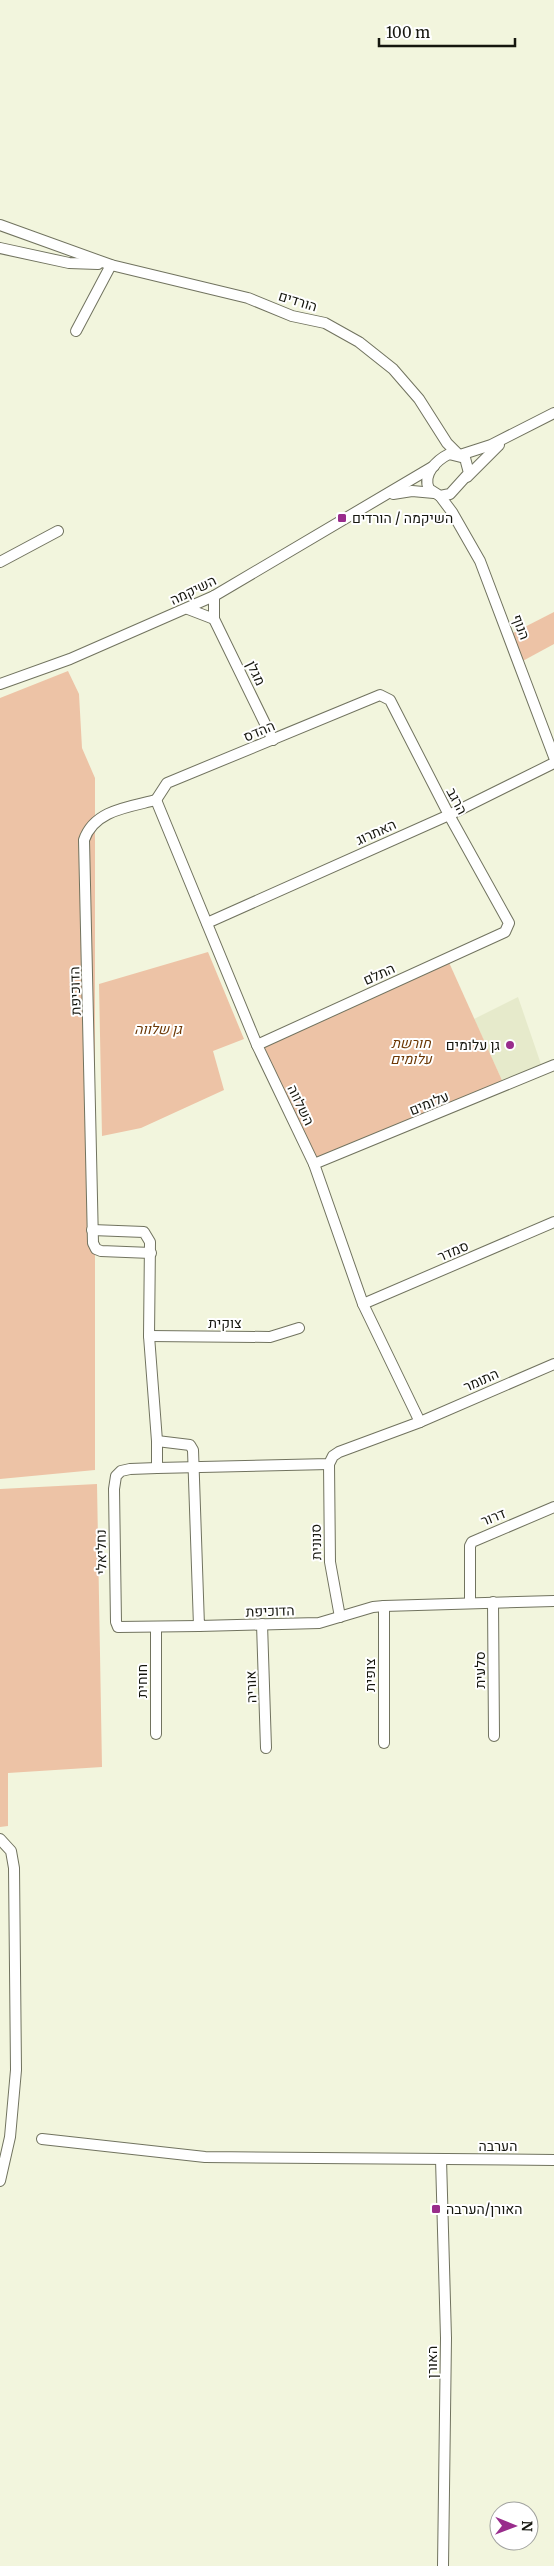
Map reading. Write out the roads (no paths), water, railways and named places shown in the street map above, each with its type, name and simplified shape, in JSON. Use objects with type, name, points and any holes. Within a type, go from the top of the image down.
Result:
[{"type":"street","name":"הורדים","points":[[0,225],[111,265],[248,298],[292,316],[325,323],[359,342],[393,369],[419,399],[459,455]]},
{"type":"street","name":"הורדים","points":[[0,248],[69,263],[111,265]]},
{"type":"street","points":[[76,330],[111,265]]},
{"type":"street","points":[[437,494],[429,489],[427,479],[436,463],[449,454],[459,455],[481,450],[554,413]]},
{"type":"street","name":"הורדים","points":[[436,463],[441,449],[438,428]]},
{"type":"street","points":[[452,512],[450,499],[454,490],[507,437]]},
{"type":"street","points":[[459,455],[468,463],[469,473],[466,478]]},
{"type":"street","name":"השיקמה","points":[[0,684],[70,659],[214,596],[385,496],[436,463]]},
{"type":"street","points":[[385,496],[412,491],[437,494],[454,490]]},
{"type":"street","name":"הנוף","points":[[437,494],[452,512],[484,569],[554,757]]},
{"type":"street","points":[[0,562],[58,531]]},
{"type":"street","name":"מגלן","points":[[214,596],[214,619],[273,740]]},
{"type":"street","points":[[188,609],[214,619]]},
{"type":"street","name":"ההדס","points":[[156,800],[167,783],[380,695]]},
{"type":"street","name":"הרגב","points":[[380,695],[390,700],[449,815],[509,924]]},
{"type":"street","name":"האתרוג","points":[[207,923],[449,815],[554,763]]},
{"type":"street","name":"השלווה","points":[[156,800],[257,1045],[314,1164],[364,1304],[420,1422]]},
{"type":"street","name":"הדוכיפת","points":[[150,1252],[101,1251],[96,1249],[93,1243],[84,840],[88,828],[96,819],[118,810],[156,800]]},
{"type":"street","name":"התלם","points":[[257,1045],[504,932],[509,924]]},
{"type":"street","name":"עלומים","points":[[314,1164],[554,1065]]},
{"type":"street","name":"סמדר","points":[[364,1304],[554,1222]]},
{"type":"street","points":[[92,1230],[144,1232],[150,1242],[149,1336],[157,1441],[157,1468],[329,1464]]},
{"type":"street","name":"צוקית","points":[[149,1336],[270,1337],[299,1328]]},
{"type":"street","name":"התומר","points":[[329,1464],[333,1456],[339,1452],[420,1422],[554,1364]]},
{"type":"street","points":[[157,1441],[190,1445],[193,1450],[199,1626]]},
{"type":"street","name":"סנונית","points":[[329,1464],[330,1562],[340,1617]]},
{"type":"street","name":"נחליאלי","points":[[118,1627],[116,1613],[116,1476],[130,1469],[157,1468]]},
{"type":"street","name":"דרור","points":[[470,1602],[470,1546],[472,1542],[554,1507]]},
{"type":"street","name":"הדוכיפת","points":[[118,1627],[156,1628],[319,1623],[367,1608],[384,1606],[554,1601]]},
{"type":"street","name":"סלעית","points":[[493,1602],[494,1736]]},
{"type":"street","name":"צופית","points":[[384,1606],[384,1743]]},
{"type":"street","name":"אוריה","points":[[262,1624],[266,1748]]},
{"type":"street","name":"חוחית","points":[[156,1628],[156,1734]]},
{"type":"street","points":[[0,1839],[10,1850],[14,1868],[16,2070],[0,2181]]},
{"type":"street","name":"הערבה","points":[[42,2139],[205,2157],[554,2160]]},
{"type":"street","name":"האורן","points":[[441,2159],[446,2299],[443,2566]]},
{"type":"place","name":"השיקמה / הורדים","points":[[342,518]]},
{"type":"place","name":"גן עלומים","points":[[510,1045]]},
{"type":"place","name":"האורן/הערבה","points":[[436,2209]]},
{"type":"park label","name":"גן שלווה","points":[[158,1029]]},
{"type":"park label","name":"חורשת עלומים","points":[[411,1052]]}]
